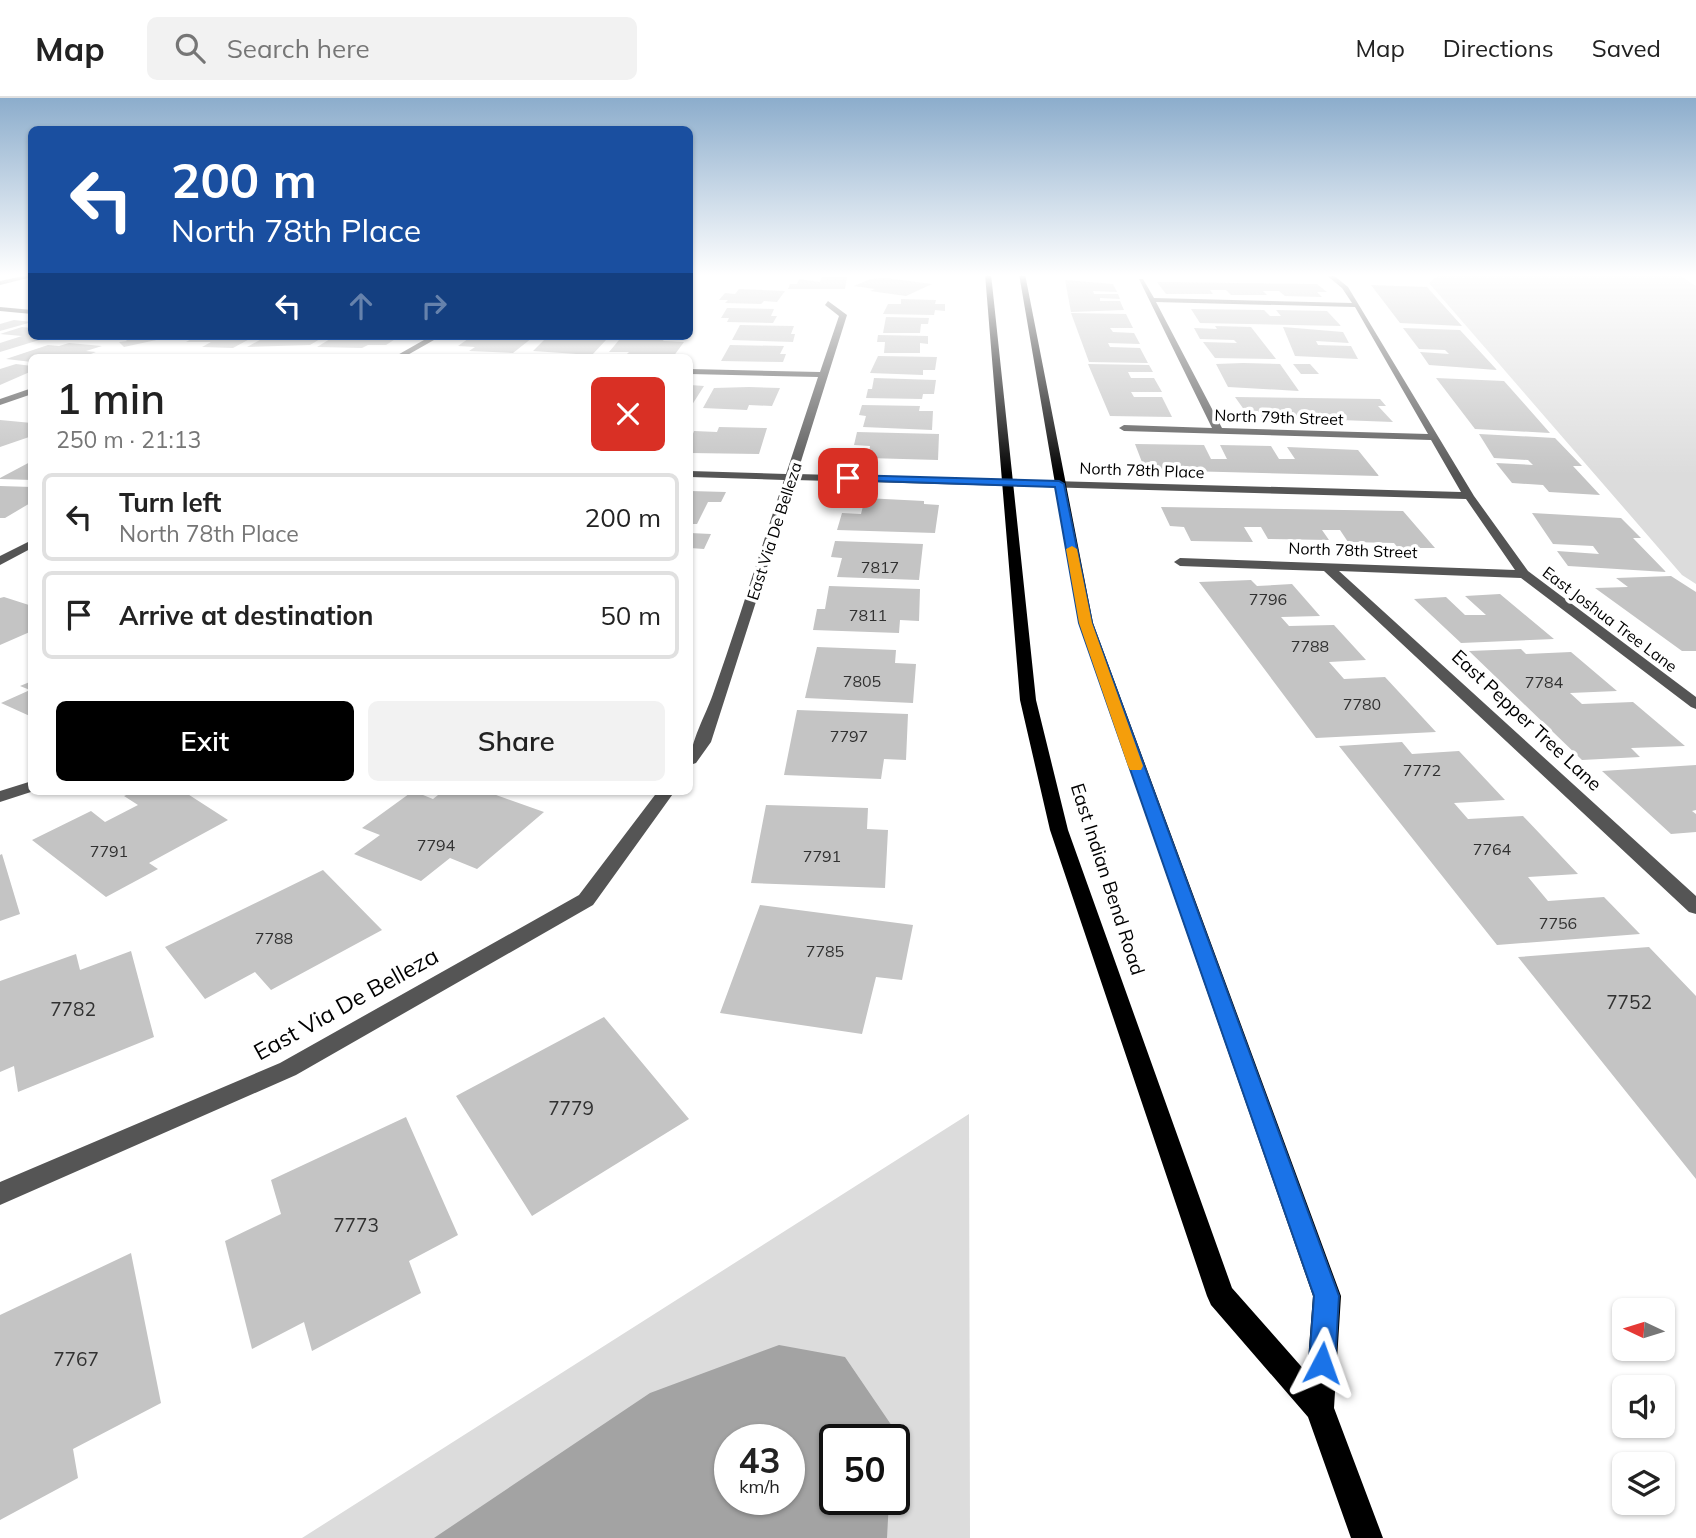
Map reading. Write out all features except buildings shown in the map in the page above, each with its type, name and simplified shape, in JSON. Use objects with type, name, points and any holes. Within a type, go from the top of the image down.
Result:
[{"type":"main road","name":"East Indian Bend Road","points":[[994,341],[1028,700],[1059,830],[1221,1296],[1320,1408],[1367,1538]]},
{"type":"main road","name":"East Indian Bend Road","points":[[1034,341],[1086,623],[1327,1296],[1320,1408]]},
{"type":"street","points":[[404,354],[427,341]]},
{"type":"street","name":"East Via De Belleza","points":[[693,756],[703,742],[720,695],[834,341]]},
{"type":"street","points":[[1173,341],[1219,431]]},
{"type":"street","name":"East Joshua Tree Lane","points":[[1378,341],[1469,496],[1524,574],[1696,704]]},
{"type":"street","points":[[693,371],[822,375]]},
{"type":"street","points":[[0,402],[28,392]]},
{"type":"street","name":"North 79th Street","points":[[1124,428],[1434,437]]},
{"type":"street","name":"North 78th Place","points":[[693,474],[1469,496]]},
{"type":"street","points":[[0,561],[28,545]]},
{"type":"street","name":"North 78th Street","points":[[1180,562],[1524,574]]},
{"type":"street","name":"East Pepper Tree Lane","points":[[1327,567],[1692,900]]},
{"type":"street","points":[[0,797],[28,787]]},
{"type":"street","name":"East Via De Belleza","points":[[0,1194],[288,1069],[586,900],[664,795]]},
{"type":"shaded area","points":[[1479,341],[1696,341],[1696,584],[1682,575]]},
{"type":"shaded area","points":[[969,1114],[970,1538],[302,1538]]},
{"type":"shaded area","points":[[779,1345],[845,1357],[891,1424],[819,1424],[819,1515],[888,1515],[887,1538],[434,1538],[650,1393]]},
{"type":"slow traffic","points":[[1072,549],[1086,623],[1135,766]]},
{"type":"route","points":[[848,478],[1059,484],[1086,623],[1327,1296],[1322,1363]]}]
